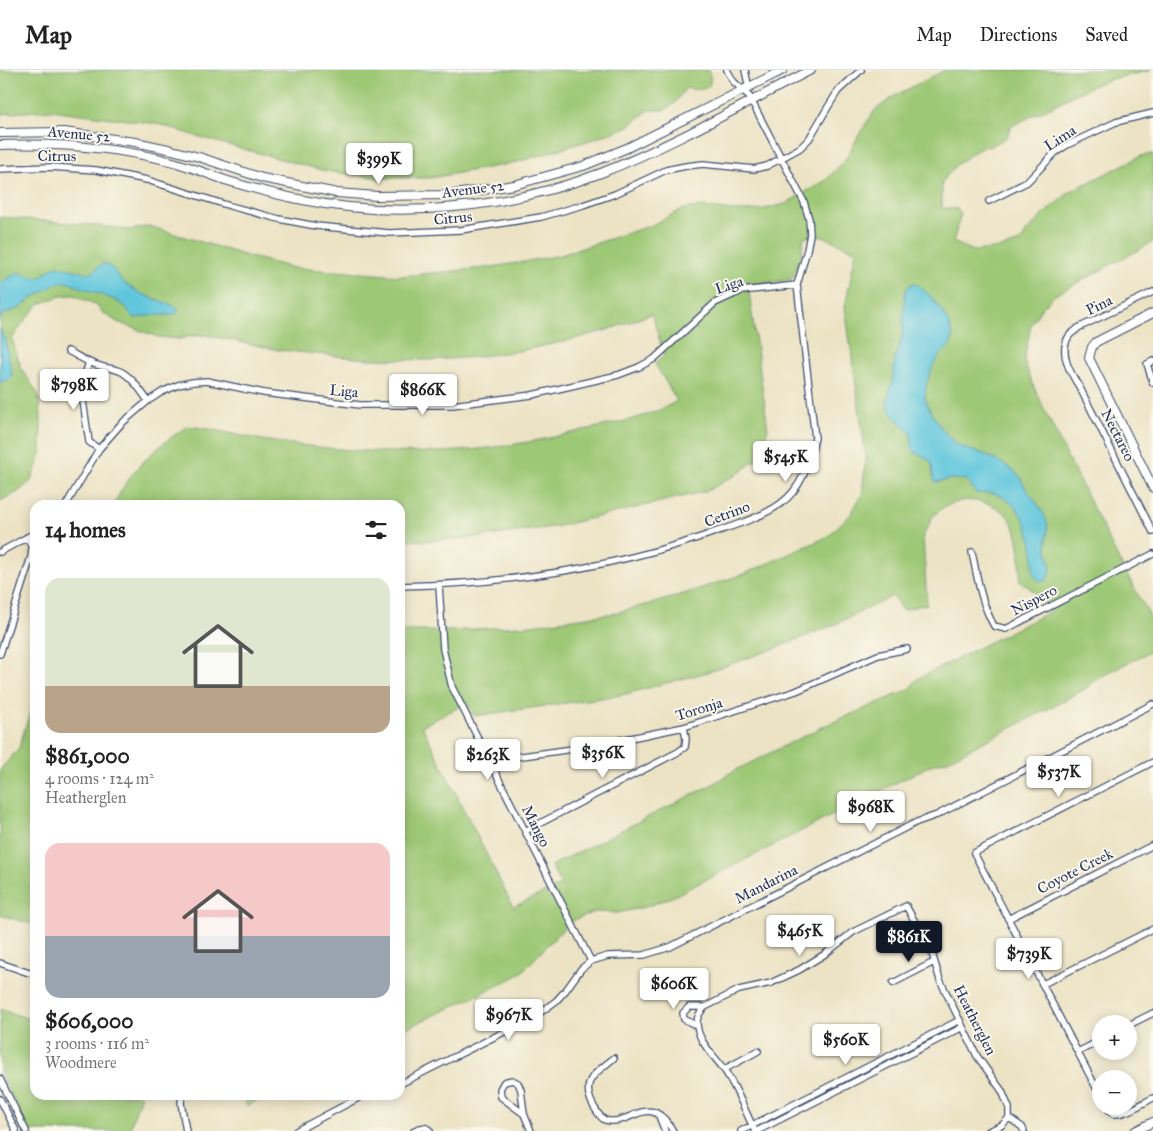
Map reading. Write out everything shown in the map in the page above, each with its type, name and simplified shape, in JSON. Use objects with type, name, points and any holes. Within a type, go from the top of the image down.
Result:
[{"type":"main road","name":"Avenue 52","points":[[0,134],[64,132],[135,142],[168,148],[262,178],[338,192],[377,196],[448,195],[514,185],[583,166],[650,137],[783,70]]},
{"type":"main road","name":"Avenue 52","points":[[0,145],[57,145],[104,149],[173,162],[252,188],[306,201],[363,208],[427,208],[494,202],[561,186],[626,163],[750,98],[810,70]]},
{"type":"main road","points":[[1153,313],[1096,342],[1090,351],[1091,364],[1153,488]]},
{"type":"main road","points":[[1135,1131],[1153,1122]]},
{"type":"street","points":[[728,70],[734,82],[745,88]]},
{"type":"street","points":[[745,70],[745,88],[750,98]]},
{"type":"street","name":"Citrus","points":[[0,169],[50,167],[96,170],[147,180],[230,206],[289,221],[362,231],[388,233],[461,230],[541,217],[615,194],[666,170],[703,164],[754,169],[767,166],[800,148],[809,139],[838,92],[861,70]]},
{"type":"street","name":"Cetrino","points":[[405,586],[511,579],[595,566],[649,554],[688,542],[758,516],[781,504],[800,483],[810,461],[815,438],[797,285],[810,234],[809,219],[804,202],[750,98]]},
{"type":"street","name":"Lima","points":[[989,202],[1027,182],[1055,153],[1067,145],[1116,122],[1153,113]]},
{"type":"street","name":"Liga","points":[[69,500],[99,449],[121,424],[148,401],[178,385],[207,381],[264,393],[360,405],[452,404],[532,394],[618,375],[639,368],[654,358],[715,303],[741,291],[797,285]]},
{"type":"street","name":"Pina","points":[[1065,349],[1069,337],[1078,328],[1153,292]]},
{"type":"street","name":"Nectareo","points":[[1065,349],[1066,361],[1071,375],[1080,388],[1153,532]]},
{"type":"street","points":[[68,351],[102,367],[113,368],[124,373],[136,383],[148,401]]},
{"type":"street","points":[[1153,361],[1148,364],[1153,383]]},
{"type":"street","points":[[90,362],[81,387],[89,442],[99,449]]},
{"type":"street","points":[[0,552],[28,538],[30,543]]},
{"type":"street","name":"Nispero","points":[[972,552],[982,599],[989,618],[994,626],[1006,628],[1153,554]]},
{"type":"street","points":[[0,654],[30,560]]},
{"type":"street","name":"Mango","points":[[439,585],[443,649],[452,687],[591,961]]},
{"type":"street","name":"Toronja","points":[[491,766],[515,757],[587,747],[684,727],[796,691],[878,655],[907,650]]},
{"type":"street","name":"Mandarina","points":[[591,961],[608,956],[644,956],[670,947],[918,822],[937,815],[1153,704]]},
{"type":"street","points":[[525,831],[678,752],[685,747],[684,727]]},
{"type":"street","points":[[1092,1080],[974,853],[1153,762]]},
{"type":"street","name":"Coyote Creek","points":[[1008,919],[1153,845]]},
{"type":"street","name":"Heatherglen","points":[[702,1009],[740,990],[771,983],[798,970],[825,954],[853,932],[906,906],[931,950],[940,980],[977,1056],[1002,1092],[1009,1108],[1009,1118]]},
{"type":"street","points":[[1043,984],[1153,929]]},
{"type":"street","points":[[405,1082],[534,1017],[556,1001],[581,969],[591,961]]},
{"type":"street","points":[[893,983],[934,962]]},
{"type":"street","points":[[0,963],[30,973]]},
{"type":"street","points":[[697,1026],[684,1019],[683,1013],[689,1008],[702,1009],[698,1017],[697,1026],[709,1051],[724,1069],[736,1090],[754,1129]]},
{"type":"street","points":[[1137,1021],[1153,1013]]},
{"type":"street","points":[[754,1129],[798,1102],[960,1020]]},
{"type":"street","points":[[741,1131],[754,1129],[800,1109],[963,1027]]},
{"type":"street","points":[[914,1043],[918,1050]]},
{"type":"street","points":[[1078,1052],[1092,1045]]},
{"type":"street","points":[[724,1069],[758,1051]]},
{"type":"street","points":[[890,1056],[893,1062]]},
{"type":"street","points":[[614,1058],[594,1075],[588,1084],[588,1096],[599,1115],[604,1119],[613,1120],[646,1111],[652,1112],[666,1119],[673,1131]]},
{"type":"street","points":[[874,1064],[877,1070]]},
{"type":"street","points":[[859,1071],[862,1078]]},
{"type":"street","points":[[0,1079],[26,1131]]},
{"type":"street","points":[[524,1114],[501,1097],[500,1089],[504,1082],[512,1080],[518,1083],[521,1090],[524,1114],[531,1131]]},
{"type":"street","points":[[841,1080],[844,1087]]},
{"type":"street","points":[[820,1091],[822,1098]]},
{"type":"street","points":[[1137,1106],[1153,1098]]},
{"type":"street","points":[[0,1099],[16,1131]]},
{"type":"street","points":[[181,1100],[186,1131]]},
{"type":"street","points":[[296,1131],[355,1100]]},
{"type":"street","points":[[798,1102],[800,1109]]},
{"type":"street","points":[[659,1116],[665,1131]]},
{"type":"street","points":[[989,1131],[1002,1125],[1009,1118],[1022,1126],[1024,1131]]},
{"type":"street","points":[[414,1131],[422,1127],[430,1131]]},
{"type":"green space","points":[[0,70],[708,70],[710,81],[709,85],[703,89],[687,88],[674,104],[665,110],[649,110],[627,127],[514,163],[430,178],[378,178],[325,171],[158,124],[50,110],[0,114]]},
{"type":"green space","points":[[945,70],[1153,70],[1094,85],[1010,127],[1008,136],[990,147],[983,146],[956,165],[942,182],[942,208],[958,209],[961,214],[953,242],[974,251],[1000,248],[1020,242],[1028,230],[1048,210],[1071,191],[1141,156],[1153,154],[1153,242],[1055,295],[1041,309],[1031,325],[1024,361],[1058,438],[1120,562],[1153,622],[1153,650],[1100,677],[1085,689],[1056,705],[948,760],[931,765],[672,897],[645,907],[617,913],[595,912],[576,919],[568,924],[520,974],[405,1029],[405,631],[449,631],[531,625],[615,613],[668,599],[744,574],[827,537],[851,514],[862,494],[866,457],[845,307],[856,251],[822,236],[804,237],[801,254],[793,278],[748,285],[768,429],[758,458],[738,474],[707,491],[559,526],[481,537],[427,541],[405,540],[405,500],[116,500],[120,492],[145,460],[187,426],[316,447],[377,452],[438,452],[530,442],[644,416],[677,401],[655,364],[664,356],[652,314],[604,331],[519,351],[432,360],[366,359],[279,350],[206,335],[179,339],[158,337],[117,322],[102,312],[97,305],[74,295],[61,296],[39,304],[12,339],[21,368],[38,394],[41,415],[41,454],[31,481],[18,492],[0,501],[0,217],[130,230],[149,226],[247,256],[294,268],[401,276],[485,268],[561,255],[652,225],[683,209],[699,207],[735,211],[760,210],[785,204],[826,180],[845,160],[875,110],[896,95]],"holes":[[[964,500],[982,502],[996,507],[1006,514],[1013,524],[1017,536],[1020,581],[1044,599],[1049,612],[917,679],[910,689],[824,726],[551,866],[561,885],[513,907],[422,726],[467,703],[474,716],[622,695],[708,672],[771,650],[836,624],[893,596],[902,610],[927,604],[923,536],[933,516],[945,506]]]},
{"type":"green space","points":[[30,712],[30,924],[0,915],[0,770],[19,748]]},
{"type":"green space","points":[[0,1009],[30,1019],[30,1100],[139,1100],[129,1131],[29,1131],[0,1074]]},
{"type":"green space","points":[[244,1100],[258,1100],[247,1106]]},
{"type":"water","points":[[103,263],[113,269],[130,287],[178,308],[178,312],[172,315],[153,315],[135,318],[126,307],[113,299],[66,282],[58,283],[32,298],[20,308],[3,314],[0,321],[0,283],[14,274],[20,273],[39,278],[52,268],[58,266],[90,274]]},
{"type":"water","points":[[913,283],[926,291],[933,299],[945,316],[952,333],[951,343],[938,358],[928,378],[925,397],[928,406],[951,440],[963,448],[996,460],[1020,477],[1040,508],[1047,523],[1047,546],[1051,570],[1045,581],[1039,581],[1034,575],[1032,542],[1022,517],[1011,503],[996,494],[976,493],[967,480],[953,479],[935,482],[932,464],[927,458],[915,453],[911,434],[889,410],[887,400],[893,380],[895,358],[902,338],[905,293]]},
{"type":"water","points":[[0,328],[6,344],[12,375],[4,382],[0,382]]}]
